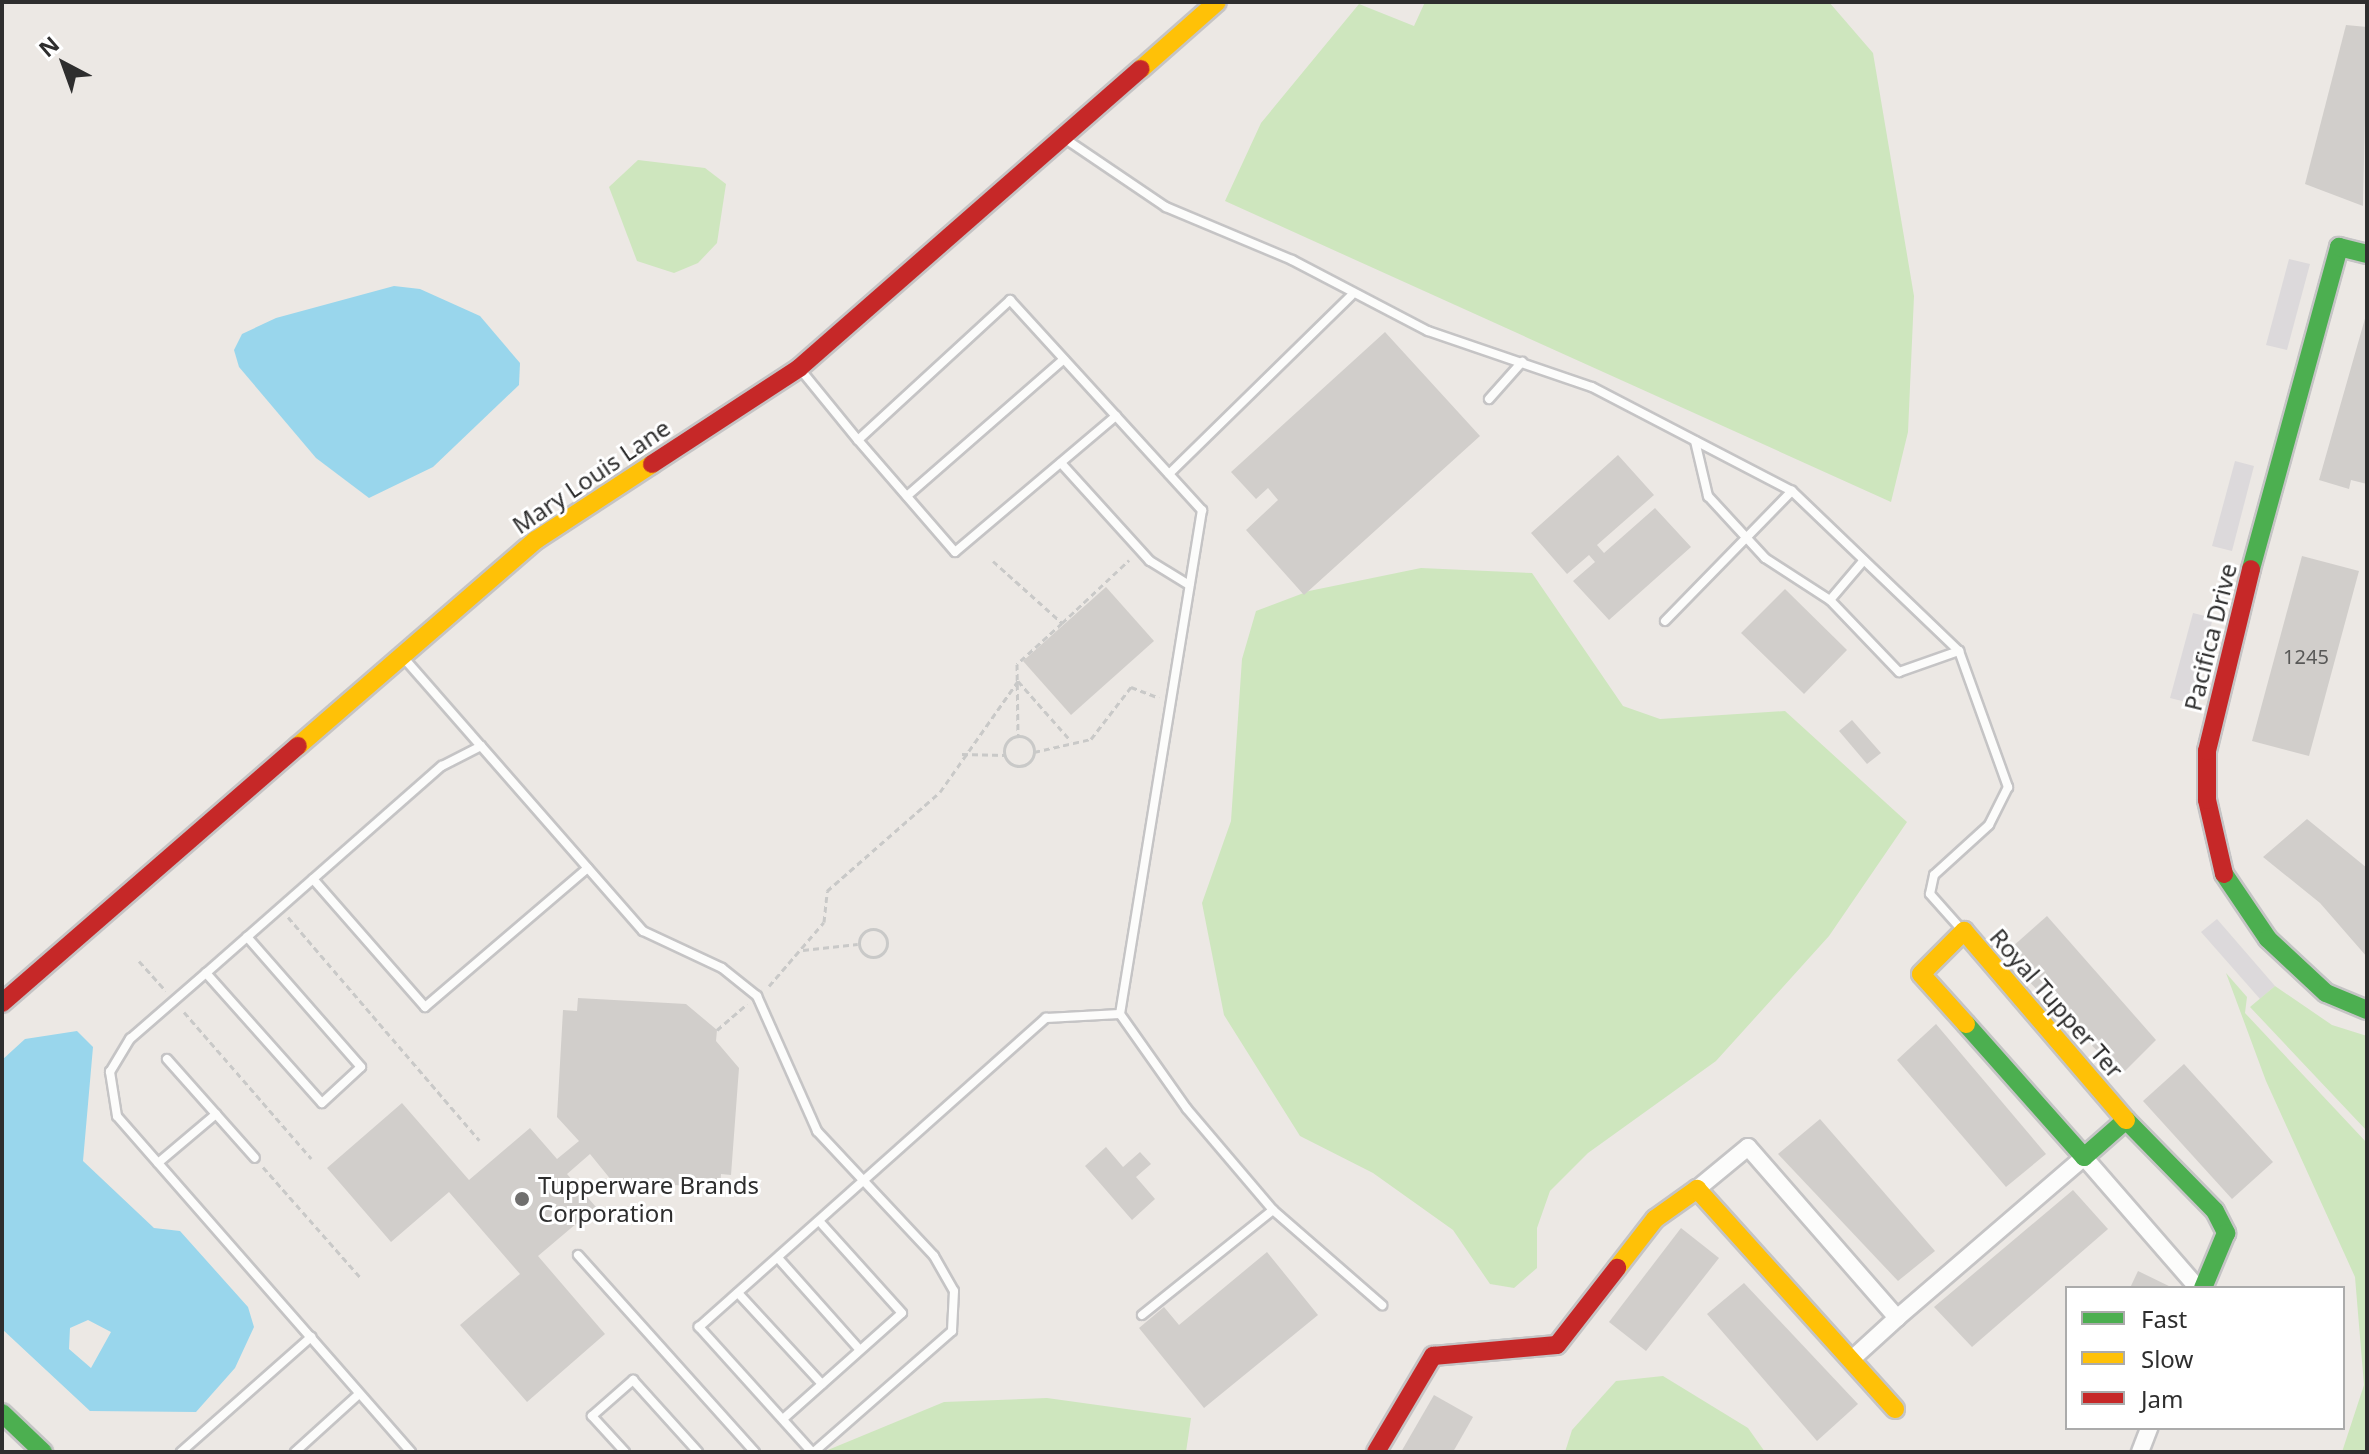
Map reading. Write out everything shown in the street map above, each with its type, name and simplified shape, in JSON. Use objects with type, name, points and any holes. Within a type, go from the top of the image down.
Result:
[{"type":"street","name":"Mary Louis Lane","points":[[2,1003],[402,656],[591,499],[799,368],[1217,2]]},
{"type":"street","name":"Pacifica Drive","points":[[2367,254],[2339,247],[2225,666],[2207,751],[2207,800],[2224,874],[2268,939],[2326,993],[2367,1010]]},
{"type":"street","name":"Royal Tupper Ter","points":[[2198,1286],[1921,974],[1964,931],[2126,1120],[2215,1211],[2226,1233],[2201,1286]]},
{"type":"street","points":[[1852,1359],[2126,1120]]},
{"type":"street","points":[[1376,1452],[1433,1356],[1557,1345],[1655,1219],[1748,1147],[1897,1318]]},
{"type":"street","points":[[1697,1189],[1895,1409]]},
{"type":"street","points":[[2,1413],[43,1452]]},
{"type":"street","points":[[2140,1452],[2148,1430]]},
{"type":"lane","points":[[1063,137],[1166,207],[1292,260],[1351,296],[1592,387],[1792,491],[1959,651],[2008,787],[1989,825],[1934,875],[1930,894],[1964,931]]},
{"type":"lane","points":[[1169,474],[1351,296]]},
{"type":"lane","points":[[858,440],[1010,300],[1202,510],[1120,1014],[1187,1109],[1273,1210],[1382,1305]]},
{"type":"lane","points":[[907,496],[1064,359]]},
{"type":"lane","points":[[1489,399],[1522,362]]},
{"type":"lane","points":[[799,368],[955,552],[1116,416]]},
{"type":"lane","points":[[1695,441],[1708,496],[1748,542],[1830,600],[1899,672],[1959,651]]},
{"type":"lane","points":[[1061,463],[1150,561],[1189,585]]},
{"type":"lane","points":[[1665,621],[1748,542],[1792,491]]},
{"type":"lane","points":[[1830,600],[1864,560]]},
{"type":"lane","points":[[402,656],[643,931],[722,968],[757,996],[817,1131],[865,1182],[934,1256],[954,1291],[952,1331],[813,1452],[699,1327],[865,1182],[1046,1018],[1120,1014]]},
{"type":"lane","points":[[411,1452],[117,1116],[110,1072],[130,1039],[442,766],[481,746]]},
{"type":"lane","points":[[313,879],[425,1007],[588,868]]},
{"type":"lane","points":[[206,973],[322,1103],[361,1067],[247,937]]},
{"type":"lane","points":[[167,1059],[255,1158]]},
{"type":"lane","points":[[158,1163],[216,1114]]},
{"type":"lane","points":[[1142,1315],[1273,1210]]},
{"type":"lane","points":[[783,1419],[902,1313],[820,1222]]},
{"type":"lane","points":[[578,1255],[755,1452]]},
{"type":"lane","points":[[778,1258],[860,1350]]},
{"type":"lane","points":[[738,1293],[822,1384]]},
{"type":"lane","points":[[181,1452],[311,1337]]},
{"type":"lane","points":[[625,1452],[592,1416],[633,1380],[698,1452]]},
{"type":"lane","points":[[295,1452],[359,1394]]},
{"type":"path","points":[[1005,755],[1018,736],[1017,664],[1131,558]]},
{"type":"path","points":[[993,561],[1062,623]]},
{"type":"path","points":[[1018,681],[1071,741]]},
{"type":"path","points":[[717,1030],[803,950],[824,922],[827,891],[940,792],[962,754],[1018,681]]},
{"type":"path","points":[[962,754],[1005,755],[1018,766],[1034,752],[1071,741],[1091,739],[1131,687],[1171,703]]},
{"type":"path","points":[[1018,736],[1034,752]]},
{"type":"path","points":[[280,908],[479,1140]]},
{"type":"path","points":[[803,950],[859,944],[869,930],[887,942],[873,957],[859,944]]},
{"type":"path","points":[[139,961],[311,1158]]},
{"type":"path","points":[[255,1158],[361,1278]]},
{"type":"shaded area","points":[[2289,259],[2310,264],[2287,350],[2266,345]]},
{"type":"shaded area","points":[[2235,461],[2254,466],[2232,551],[2212,546]]},
{"type":"shaded area","points":[[2193,613],[2213,618],[2190,703],[2170,698]]},
{"type":"shaded area","points":[[2217,919],[2275,986],[2260,999],[2201,932]]},
{"type":"green space","points":[[1425,2],[1829,2],[1873,53],[1914,296],[1908,432],[1891,502],[1225,201],[1261,123],[1359,4],[1414,26]]},
{"type":"green space","points":[[638,160],[705,168],[726,184],[717,243],[698,263],[674,273],[637,261],[609,187]]},
{"type":"green space","points":[[1421,568],[1532,573],[1623,706],[1660,719],[1785,711],[1907,822],[1829,936],[1716,1061],[1588,1153],[1550,1191],[1537,1228],[1537,1268],[1514,1288],[1490,1284],[1453,1230],[1373,1173],[1300,1136],[1224,1015],[1202,903],[1231,821],[1242,659],[1256,611],[1309,591]]},
{"type":"green space","points":[[2226,973],[2247,997],[2245,1013],[2367,1143],[2367,1452],[2342,1452],[2364,1385],[2355,1277],[2266,1081]]},
{"type":"green space","points":[[2275,986],[2332,1025],[2367,1036],[2367,1131],[2250,1007]]},
{"type":"green space","points":[[1663,1376],[1748,1428],[1765,1452],[1565,1452],[1572,1430],[1616,1381]]},
{"type":"green space","points":[[1047,1398],[1191,1418],[1186,1452],[823,1452],[944,1402]]},
{"type":"water","points":[[394,286],[420,289],[480,316],[520,363],[519,385],[433,467],[369,498],[316,458],[239,367],[234,350],[242,334],[276,318]]},
{"type":"water","points":[[77,1031],[93,1047],[83,1161],[154,1228],[180,1231],[248,1307],[254,1327],[235,1368],[196,1412],[90,1411],[2,1329],[2,1060],[25,1039]],"holes":[[[88,1320],[111,1332],[91,1368],[69,1349],[70,1328]]]},
{"type":"building","points":[[2346,25],[2367,27],[2363,206],[2305,184]]},
{"type":"building","points":[[2366,315],[2367,484],[2351,480],[2349,489],[2319,480]]},
{"type":"building","points":[[1385,332],[1480,436],[1304,595],[1246,530],[1278,500],[1268,488],[1256,499],[1231,472]]},
{"type":"building","points":[[1618,455],[1654,495],[1597,545],[1604,553],[1655,508],[1691,547],[1609,620],[1573,581],[1595,562],[1589,555],[1567,574],[1531,533]]},
{"type":"building","points":[[2302,556],[2359,571],[2309,756],[2252,741]]},
{"type":"building","points":[[1106,587],[1154,641],[1071,715],[1023,661]]},
{"type":"building","points":[[1785,589],[1847,650],[1804,694],[1741,633]]},
{"type":"building","points":[[1852,720],[1881,753],[1867,764],[1839,731]]},
{"type":"building","points":[[2307,819],[2367,868],[2367,957],[2320,903],[2263,857]]},
{"type":"building","points":[[2047,916],[2156,1040],[2121,1075],[2003,955]]},
{"type":"building","name":"Tupperware Brands Corporation","points":[[578,998],[686,1004],[717,1030],[716,1041],[739,1068],[731,1175],[721,1174],[720,1188],[612,1181],[590,1154],[567,1174],[596,1207],[538,1256],[605,1334],[527,1402],[460,1325],[520,1274],[449,1192],[391,1242],[327,1168],[402,1103],[469,1180],[530,1128],[557,1159],[579,1141],[557,1117],[563,1010],[577,1011]]},
{"type":"building","points":[[1936,1024],[2046,1154],[2006,1187],[1897,1060]]},
{"type":"building","points":[[2184,1064],[2273,1162],[2232,1199],[2143,1101]]},
{"type":"building","points":[[1820,1119],[1935,1251],[1898,1281],[1778,1154]]},
{"type":"building","points":[[1106,1147],[1123,1167],[1140,1152],[1151,1164],[1136,1177],[1155,1199],[1132,1220],[1085,1166]]},
{"type":"building","points":[[2073,1190],[2108,1229],[1972,1347],[1934,1307]]},
{"type":"building","points":[[1681,1228],[1719,1258],[1646,1351],[1609,1322]]},
{"type":"building","points":[[1267,1252],[1318,1315],[1204,1408],[1139,1328],[1164,1307],[1179,1325]]},
{"type":"building","points":[[2138,1271],[2169,1286],[2131,1286]]},
{"type":"building","points":[[1744,1283],[1858,1404],[1817,1441],[1707,1314]]},
{"type":"building","points":[[1434,1395],[1473,1417],[1453,1452],[1401,1452]]},
{"type":"traffic: fast","points":[[2251,569],[2339,247],[2367,254]]},
{"type":"traffic: fast","points":[[2224,874],[2268,939],[2326,993],[2367,1010]]},
{"type":"traffic: fast","points":[[1966,1024],[2084,1157],[2126,1120],[2215,1211],[2226,1233],[2204,1286]]},
{"type":"traffic: fast","points":[[2,1413],[43,1452]]},
{"type":"traffic: slow","points":[[1141,69],[1217,2]]},
{"type":"traffic: slow","points":[[298,746],[536,540],[652,464]]},
{"type":"traffic: slow","points":[[1966,1024],[1921,974],[1964,931],[2126,1120]]},
{"type":"traffic: slow","points":[[1617,1268],[1655,1219],[1697,1189],[1895,1409]]},
{"type":"traffic: jam","points":[[652,464],[799,368],[1141,69]]},
{"type":"traffic: jam","points":[[2224,874],[2207,800],[2207,751],[2251,569]]},
{"type":"traffic: jam","points":[[2,1003],[298,746]]},
{"type":"traffic: jam","points":[[1376,1452],[1433,1356],[1557,1345],[1617,1268]]},
{"type":"place","name":"Tupperware Brands Corporation","points":[[522,1199]]}]
